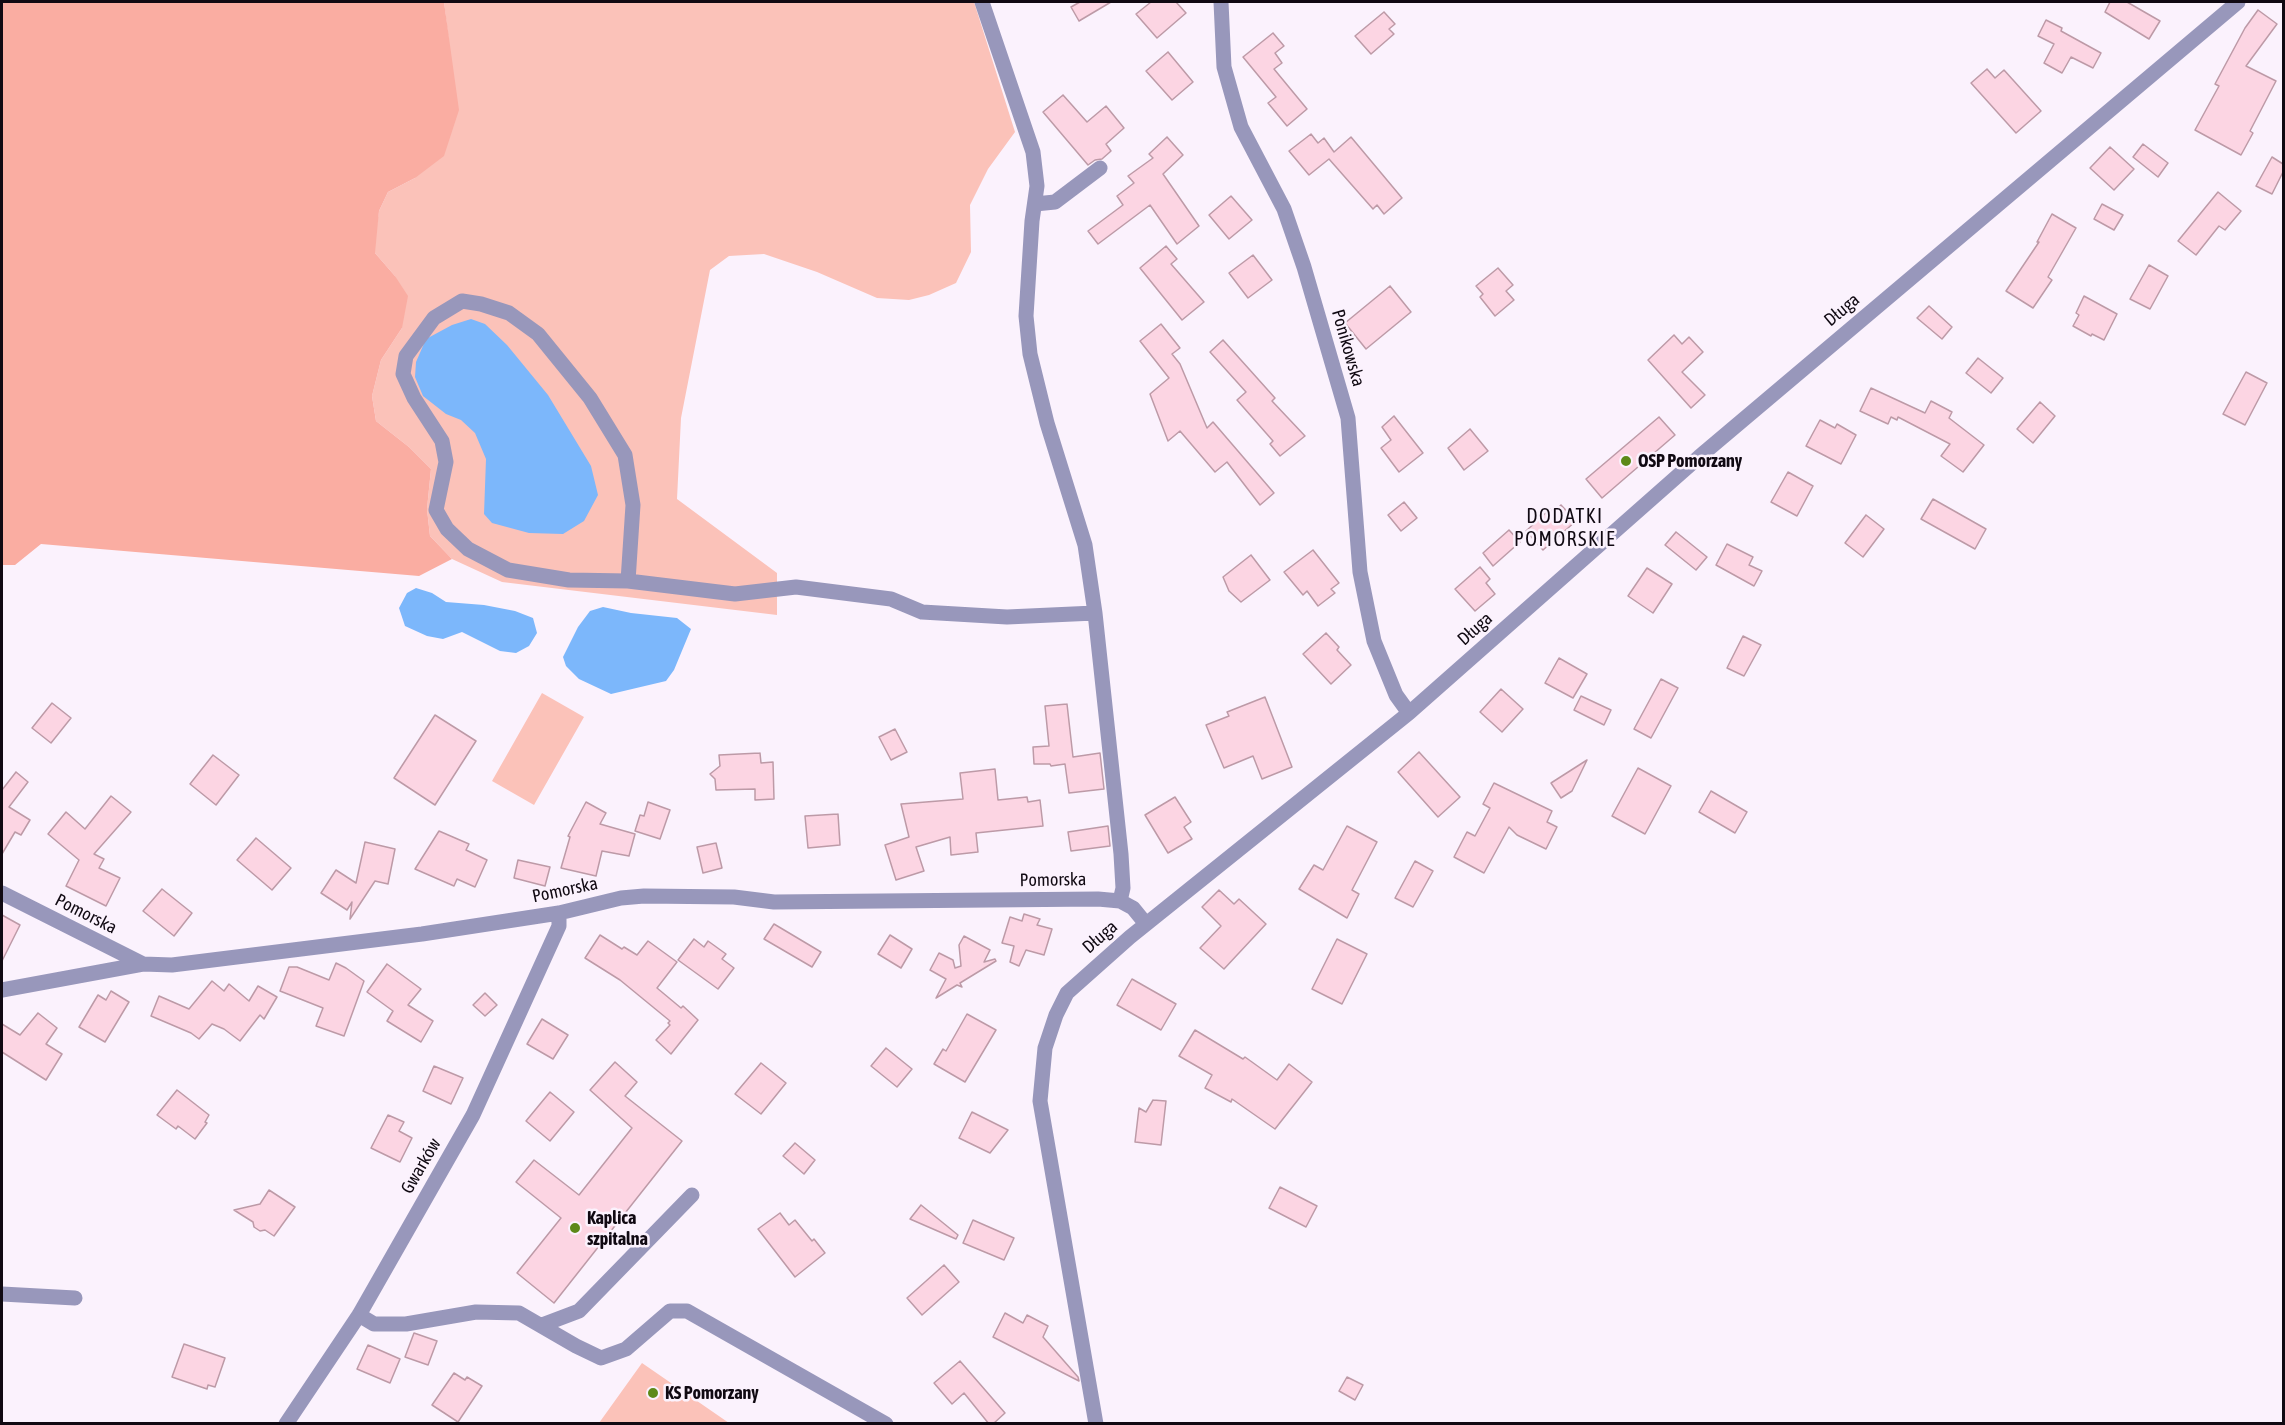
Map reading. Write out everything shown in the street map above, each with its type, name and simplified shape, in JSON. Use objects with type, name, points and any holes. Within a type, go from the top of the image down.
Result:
[{"type":"street","points":[[982,2],[1034,152],[1037,186],[1032,221],[1026,316],[1030,354],[1047,423],[1085,545],[1095,613],[1121,854],[1123,888],[1120,901],[1133,908],[1146,924]]},
{"type":"street","name":"Ponikowska","points":[[1221,2],[1224,67],[1241,127],[1284,209],[1304,267],[1348,418],[1360,572],[1374,640],[1396,695],[1409,713]]},
{"type":"street","name":"Długa","points":[[1096,1424],[1040,1101],[1044,1059],[1056,1015],[1067,993],[1146,924],[1409,713],[1699,457],[2238,2]]},
{"type":"street","points":[[1035,204],[1055,202],[1100,168]]},
{"type":"street","points":[[628,581],[633,506],[625,455],[590,398],[538,334],[509,313],[462,301],[434,318],[406,357],[403,374],[414,398],[442,441],[446,462],[436,510],[447,529],[468,549],[508,570],[569,580],[628,581],[735,594],[796,587],[891,599],[922,612],[1006,617],[1095,613]]},
{"type":"street","name":"Pomorska","points":[[2,893],[143,964],[172,965],[264,955],[559,913],[621,898],[687,895],[774,902],[1087,899],[1120,901]]},
{"type":"street","name":"Gwarków","points":[[286,1424],[359,1315],[473,1115],[559,926],[559,913]]},
{"type":"street","points":[[2,990],[143,964]]},
{"type":"street","points":[[542,1325],[579,1311],[692,1195]]},
{"type":"street","points":[[2,1294],[75,1298]]},
{"type":"street","points":[[359,1315],[374,1324],[406,1324],[476,1312],[519,1313],[601,1358],[626,1348],[670,1311],[687,1311],[886,1424]]},
{"type":"shaded area","points":[[2,2],[444,2],[459,110],[444,156],[415,178],[388,192],[379,211],[375,253],[395,276],[408,296],[402,328],[381,360],[372,396],[376,421],[409,447],[431,469],[427,509],[430,536],[452,559],[419,576],[41,544],[15,565],[2,565]]},
{"type":"shaded area","points":[[444,2],[974,2],[1015,132],[988,169],[970,205],[971,252],[956,283],[929,295],[909,300],[877,298],[817,272],[764,254],[729,256],[710,270],[681,418],[677,499],[777,573],[777,615],[502,582],[452,559],[430,536],[427,509],[431,469],[409,447],[376,421],[372,396],[381,360],[402,328],[395,276],[375,253],[375,238],[379,211],[388,192],[415,178],[451,59]]},
{"type":"shaded area","points":[[542,693],[584,717],[534,805],[492,781]]},
{"type":"shaded area","name":"KS Pomorzany","points":[[642,1363],[729,1423],[599,1423]]},
{"type":"water","points":[[471,319],[485,324],[507,345],[548,395],[591,466],[598,495],[584,521],[563,534],[529,533],[492,523],[484,514],[486,459],[475,433],[461,420],[446,414],[423,396],[415,377],[416,362],[426,339],[452,325]]},
{"type":"water","points":[[416,588],[432,593],[446,602],[484,605],[515,611],[533,618],[537,633],[529,646],[516,653],[500,651],[462,632],[443,639],[427,636],[405,626],[399,608],[407,593]]},
{"type":"water","points":[[603,607],[631,613],[677,618],[691,629],[674,670],[666,681],[611,694],[579,679],[566,666],[563,657],[578,627],[590,611]]},
{"type":"building","points":[[1080,2],[1111,2],[1079,21],[1071,7]]},
{"type":"building","points":[[1151,2],[1176,2],[1186,13],[1157,38],[1136,14]]},
{"type":"building","points":[[2110,2],[2127,2],[2160,21],[2149,39],[2105,12]]},
{"type":"building","points":[[2258,10],[2277,24],[2246,66],[2276,81],[2250,131],[2253,133],[2241,155],[2195,130],[2219,86],[2215,84],[2245,28]]},
{"type":"building","points":[[1384,12],[1395,24],[1389,29],[1394,34],[1371,54],[1355,36]]},
{"type":"building","points":[[2046,20],[2101,53],[2093,68],[2071,57],[2062,73],[2044,63],[2054,44],[2038,36]]},
{"type":"building","points":[[1273,33],[1284,46],[1275,53],[1282,63],[1274,69],[1307,109],[1287,126],[1268,103],[1276,97],[1243,57]]},
{"type":"building","points":[[1168,52],[1193,82],[1172,100],[1146,71]]},
{"type":"building","points":[[1987,69],[1995,78],[2004,70],[2041,111],[2016,133],[1971,83]]},
{"type":"building","points":[[1063,95],[1087,122],[1106,106],[1124,128],[1106,144],[1111,151],[1102,159],[1095,160],[1088,165],[1043,112]]},
{"type":"building","points":[[1311,134],[1318,143],[1324,138],[1334,152],[1351,137],[1402,198],[1384,214],[1377,205],[1373,209],[1329,159],[1309,175],[1289,151]]},
{"type":"building","points":[[1167,137],[1183,155],[1163,174],[1199,226],[1177,244],[1150,205],[1098,244],[1088,231],[1123,205],[1117,196],[1134,183],[1128,176],[1153,158],[1149,154]]},
{"type":"building","points":[[2143,144],[2168,163],[2158,177],[2133,157]]},
{"type":"building","points":[[2110,147],[2134,169],[2114,190],[2090,168]]},
{"type":"building","points":[[2272,157],[2283,164],[2283,172],[2272,194],[2256,186]]},
{"type":"building","points":[[2218,192],[2241,211],[2225,230],[2219,226],[2196,255],[2178,241]]},
{"type":"building","points":[[1231,196],[1252,220],[1229,239],[1209,215]]},
{"type":"building","points":[[2102,204],[2123,215],[2114,230],[2094,219]]},
{"type":"building","points":[[2052,214],[2076,228],[2048,277],[2052,280],[2033,308],[2006,291],[2039,242],[2037,242]]},
{"type":"building","points":[[1166,246],[1177,259],[1171,264],[1204,302],[1182,320],[1140,268]]},
{"type":"building","points":[[1253,255],[1272,280],[1248,298],[1229,273]]},
{"type":"building","points":[[2149,265],[2168,276],[2150,309],[2130,299]]},
{"type":"building","points":[[1498,268],[1513,285],[1506,291],[1514,300],[1495,316],[1480,297],[1483,294],[1476,286]]},
{"type":"building","points":[[1390,286],[1411,312],[1366,349],[1345,323]]},
{"type":"building","points":[[2084,296],[2117,314],[2104,340],[2073,326],[2079,315],[2076,313]]},
{"type":"building","points":[[1929,306],[1952,327],[1942,339],[1917,318]]},
{"type":"building","points":[[1161,324],[1180,348],[1172,354],[1180,364],[1207,428],[1213,422],[1274,493],[1260,505],[1227,462],[1215,472],[1180,431],[1168,441],[1150,394],[1169,378],[1140,341]]},
{"type":"building","points":[[1674,335],[1682,344],[1689,337],[1703,352],[1682,372],[1705,395],[1691,408],[1648,360]]},
{"type":"building","points":[[1223,340],[1275,398],[1272,401],[1305,436],[1280,456],[1270,444],[1273,441],[1237,400],[1246,392],[1210,352]]},
{"type":"building","points":[[1978,358],[2003,378],[1991,393],[1966,373]]},
{"type":"building","points":[[2246,372],[2267,383],[2245,425],[2223,414]]},
{"type":"building","points":[[1871,388],[1925,413],[1931,401],[1952,412],[1949,418],[1984,445],[1963,472],[1941,456],[1950,444],[1898,417],[1897,420],[1891,417],[1888,424],[1860,411]]},
{"type":"building","points":[[2040,402],[2055,416],[2033,443],[2017,429]]},
{"type":"building","points":[[1394,416],[1423,453],[1399,472],[1381,448],[1391,440],[1382,427]]},
{"type":"building","name":"OSP Pomorzany","points":[[1659,417],[1675,435],[1602,498],[1586,479]]},
{"type":"building","points":[[1820,420],[1835,428],[1837,424],[1856,435],[1841,464],[1806,446]]},
{"type":"building","points":[[1470,429],[1488,451],[1464,470],[1448,448]]},
{"type":"building","points":[[1788,472],[1813,486],[1797,516],[1771,502]]},
{"type":"building","points":[[1933,499],[1986,529],[1975,549],[1921,519]]},
{"type":"building","points":[[1404,502],[1417,518],[1401,531],[1388,515]]},
{"type":"building","points":[[1561,505],[1576,521],[1543,550],[1526,531],[1550,509],[1553,513]]},
{"type":"building","points":[[1866,515],[1884,529],[1863,557],[1845,543]]},
{"type":"building","points":[[1509,530],[1520,542],[1493,566],[1483,553]]},
{"type":"building","points":[[1676,532],[1707,557],[1696,570],[1665,545]]},
{"type":"building","points":[[1727,544],[1753,557],[1749,565],[1762,571],[1754,586],[1716,565]]},
{"type":"building","points":[[1313,550],[1339,583],[1331,589],[1335,593],[1318,606],[1307,591],[1303,595],[1284,572]]},
{"type":"building","points":[[1251,555],[1270,580],[1241,602],[1229,591],[1223,577]]},
{"type":"building","points":[[1480,567],[1490,579],[1486,583],[1495,594],[1475,611],[1455,589]]},
{"type":"building","points":[[1647,568],[1672,584],[1653,613],[1628,596]]},
{"type":"building","points":[[1326,633],[1351,665],[1331,684],[1303,654]]},
{"type":"building","points":[[1743,636],[1761,645],[1744,676],[1727,668]]},
{"type":"building","points":[[1559,658],[1587,674],[1573,698],[1545,683]]},
{"type":"building","points":[[1661,679],[1678,688],[1651,738],[1634,729]]},
{"type":"building","points":[[1501,689],[1523,709],[1502,732],[1480,712]]},
{"type":"building","points":[[1581,696],[1611,710],[1604,725],[1574,710]]},
{"type":"building","points":[[1265,697],[1292,767],[1262,779],[1253,756],[1224,768],[1206,725],[1229,716],[1227,712]]},
{"type":"building","points":[[52,703],[71,718],[51,743],[32,728]]},
{"type":"building","points":[[1067,704],[1073,757],[1100,753],[1104,789],[1069,793],[1065,764],[1051,766],[1050,764],[1034,764],[1033,747],[1049,746],[1045,706]]},
{"type":"building","points":[[435,715],[476,741],[435,805],[394,778]]},
{"type":"building","points":[[895,729],[907,752],[891,760],[879,737]]},
{"type":"building","points":[[1419,752],[1460,797],[1438,817],[1398,772]]},
{"type":"building","points":[[760,753],[761,763],[773,762],[774,799],[755,800],[755,789],[716,790],[715,779],[710,774],[720,766],[719,755]]},
{"type":"building","points":[[213,755],[239,775],[216,805],[190,784]]},
{"type":"building","points":[[1587,760],[1572,791],[1561,798],[1551,783]]},
{"type":"building","points":[[1638,768],[1671,786],[1645,834],[1612,816]]},
{"type":"building","points":[[995,769],[998,800],[1027,797],[1028,802],[1040,800],[1043,826],[976,833],[978,852],[951,855],[950,837],[916,847],[924,871],[896,880],[885,845],[909,837],[901,804],[963,799],[960,773]]},
{"type":"building","points":[[16,772],[28,782],[9,807],[30,820],[21,835],[15,832],[2,854],[2,790]]},
{"type":"building","points":[[1494,783],[1552,811],[1547,822],[1557,827],[1546,849],[1517,835],[1509,827],[1484,873],[1454,857],[1467,832],[1475,836],[1490,808],[1483,804]]},
{"type":"building","points":[[1711,791],[1747,812],[1735,833],[1699,812]]},
{"type":"building","points":[[111,796],[131,812],[94,854],[104,859],[99,868],[120,878],[106,906],[66,886],[79,860],[48,834],[66,812],[85,829]]},
{"type":"building","points":[[1175,797],[1191,822],[1184,827],[1192,839],[1168,853],[1145,815]]},
{"type":"building","points":[[586,802],[606,813],[600,824],[635,834],[629,856],[602,851],[596,876],[561,868],[570,837],[568,836]]},
{"type":"building","points":[[648,802],[670,810],[660,839],[635,831],[640,815],[644,816]]},
{"type":"building","points":[[838,814],[840,845],[808,848],[805,816]]},
{"type":"building","points":[[1108,826],[1110,846],[1071,851],[1068,832]]},
{"type":"building","points":[[1347,826],[1377,842],[1352,890],[1359,894],[1347,918],[1299,889],[1314,865],[1323,870]]},
{"type":"building","points":[[439,831],[469,844],[466,850],[487,860],[475,887],[457,879],[454,886],[415,869]]},
{"type":"building","points":[[256,838],[291,868],[272,890],[237,860]]},
{"type":"building","points":[[365,842],[395,849],[388,884],[375,881],[350,919],[352,902],[347,910],[321,893],[336,870],[356,883]]},
{"type":"building","points":[[716,843],[722,868],[703,873],[697,847]]},
{"type":"building","points":[[518,860],[550,867],[545,886],[514,878]]},
{"type":"building","points":[[1415,861],[1433,871],[1413,907],[1395,898]]},
{"type":"building","points":[[162,889],[192,913],[174,936],[143,911]]},
{"type":"building","points":[[1219,890],[1234,904],[1239,899],[1266,924],[1224,969],[1200,948],[1221,926],[1202,907]]},
{"type":"building","points":[[1024,914],[1040,919],[1037,925],[1052,929],[1044,955],[1026,950],[1019,966],[1010,962],[1014,946],[1002,943],[1010,917],[1022,921]]},
{"type":"building","points":[[2,915],[20,925],[2,961]]},
{"type":"building","points":[[774,924],[821,952],[812,967],[764,939]]},
{"type":"building","points":[[600,935],[622,949],[624,947],[637,955],[648,941],[677,962],[657,988],[681,1008],[683,1006],[698,1020],[671,1054],[656,1040],[670,1025],[668,1023],[670,1021],[620,980],[585,958]]},
{"type":"building","points":[[890,935],[912,949],[901,968],[878,954]]},
{"type":"building","points":[[964,936],[990,950],[984,962],[995,959],[996,961],[960,983],[962,987],[957,985],[936,998],[946,979],[930,970],[939,953],[953,960],[955,968],[961,966],[959,945]]},
{"type":"building","points":[[694,939],[704,947],[708,941],[726,954],[722,959],[734,968],[718,989],[678,960]]},
{"type":"building","points":[[1337,939],[1367,954],[1342,1004],[1312,989]]},
{"type":"building","points":[[336,963],[364,981],[344,1036],[316,1026],[323,1008],[280,991],[289,967],[297,967],[329,980]]},
{"type":"building","points":[[387,964],[421,989],[408,1005],[433,1021],[421,1042],[387,1021],[393,1011],[367,992]]},
{"type":"building","points":[[1132,979],[1176,1004],[1161,1030],[1117,1005]]},
{"type":"building","points":[[212,981],[224,991],[229,984],[249,1001],[258,986],[277,997],[264,1019],[260,1015],[240,1041],[224,1029],[212,1024],[199,1039],[191,1033],[151,1016],[159,996],[189,1009]]},
{"type":"building","points":[[111,991],[129,1002],[105,1042],[79,1027],[98,995],[106,1000]]},
{"type":"building","points":[[485,993],[497,1005],[485,1016],[473,1005]]},
{"type":"building","points":[[38,1013],[57,1028],[46,1044],[62,1054],[46,1080],[2,1052],[2,1024],[20,1035]]},
{"type":"building","points":[[967,1014],[996,1030],[965,1082],[934,1064],[943,1049],[946,1051]]},
{"type":"building","points":[[542,1019],[568,1035],[553,1059],[527,1044]]},
{"type":"building","points":[[1195,1030],[1243,1059],[1245,1057],[1277,1080],[1289,1064],[1312,1082],[1275,1129],[1232,1099],[1231,1102],[1205,1088],[1212,1075],[1179,1056]]},
{"type":"building","points":[[886,1048],[912,1069],[897,1087],[871,1066]]},
{"type":"building","points":[[615,1062],[637,1082],[625,1096],[682,1141],[554,1303],[517,1273],[561,1218],[516,1182],[534,1160],[579,1195],[632,1128],[590,1090]]},
{"type":"building","points":[[761,1063],[786,1083],[761,1114],[735,1094]]},
{"type":"building","points":[[434,1066],[463,1078],[451,1104],[423,1091]]},
{"type":"building","points":[[177,1090],[209,1115],[205,1122],[207,1123],[195,1139],[178,1126],[176,1129],[157,1115]]},
{"type":"building","points":[[550,1092],[574,1112],[550,1141],[526,1121]]},
{"type":"building","points":[[1153,1100],[1166,1101],[1161,1145],[1135,1142],[1139,1108],[1146,1112]]},
{"type":"building","points":[[972,1112],[1008,1130],[990,1153],[959,1138]]},
{"type":"building","points":[[388,1115],[404,1122],[399,1131],[412,1138],[400,1162],[371,1148]]},
{"type":"building","points":[[795,1143],[815,1160],[804,1174],[783,1156]]},
{"type":"building","points":[[1280,1187],[1317,1206],[1306,1227],[1269,1208]]},
{"type":"building","points":[[269,1190],[295,1207],[274,1236],[265,1230],[260,1231],[254,1227],[253,1222],[234,1210],[260,1204]]},
{"type":"building","points":[[921,1205],[958,1235],[956,1239],[910,1219]]},
{"type":"building","points":[[780,1213],[789,1225],[795,1220],[825,1253],[795,1277],[758,1229]]},
{"type":"building","points":[[973,1220],[1014,1238],[1004,1260],[963,1243]]},
{"type":"building","points":[[944,1265],[959,1282],[922,1315],[907,1298]]},
{"type":"building","points":[[1005,1313],[1023,1323],[1027,1315],[1048,1326],[1043,1337],[1079,1381],[993,1337]]},
{"type":"building","points":[[414,1333],[437,1341],[428,1365],[405,1357]]},
{"type":"building","points":[[184,1344],[225,1358],[215,1387],[208,1385],[207,1389],[172,1377]]},
{"type":"building","points":[[368,1345],[400,1359],[390,1383],[357,1369]]},
{"type":"building","points":[[960,1361],[1005,1413],[993,1424],[989,1424],[964,1393],[952,1404],[934,1383]]},
{"type":"building","points":[[454,1373],[465,1380],[467,1377],[482,1386],[458,1422],[432,1405]]},
{"type":"building","points":[[1347,1377],[1363,1385],[1355,1400],[1339,1391]]},
{"type":"place","name":"OSP Pomorzany","points":[[1626,461]]},
{"type":"place","name":"Kaplica szpitalna","points":[[575,1228]]},
{"type":"place","name":"KS Pomorzany","points":[[653,1393]]},
{"type":"district","name":"DODATKI POMORSKIE","points":[[1565,528]]}]
